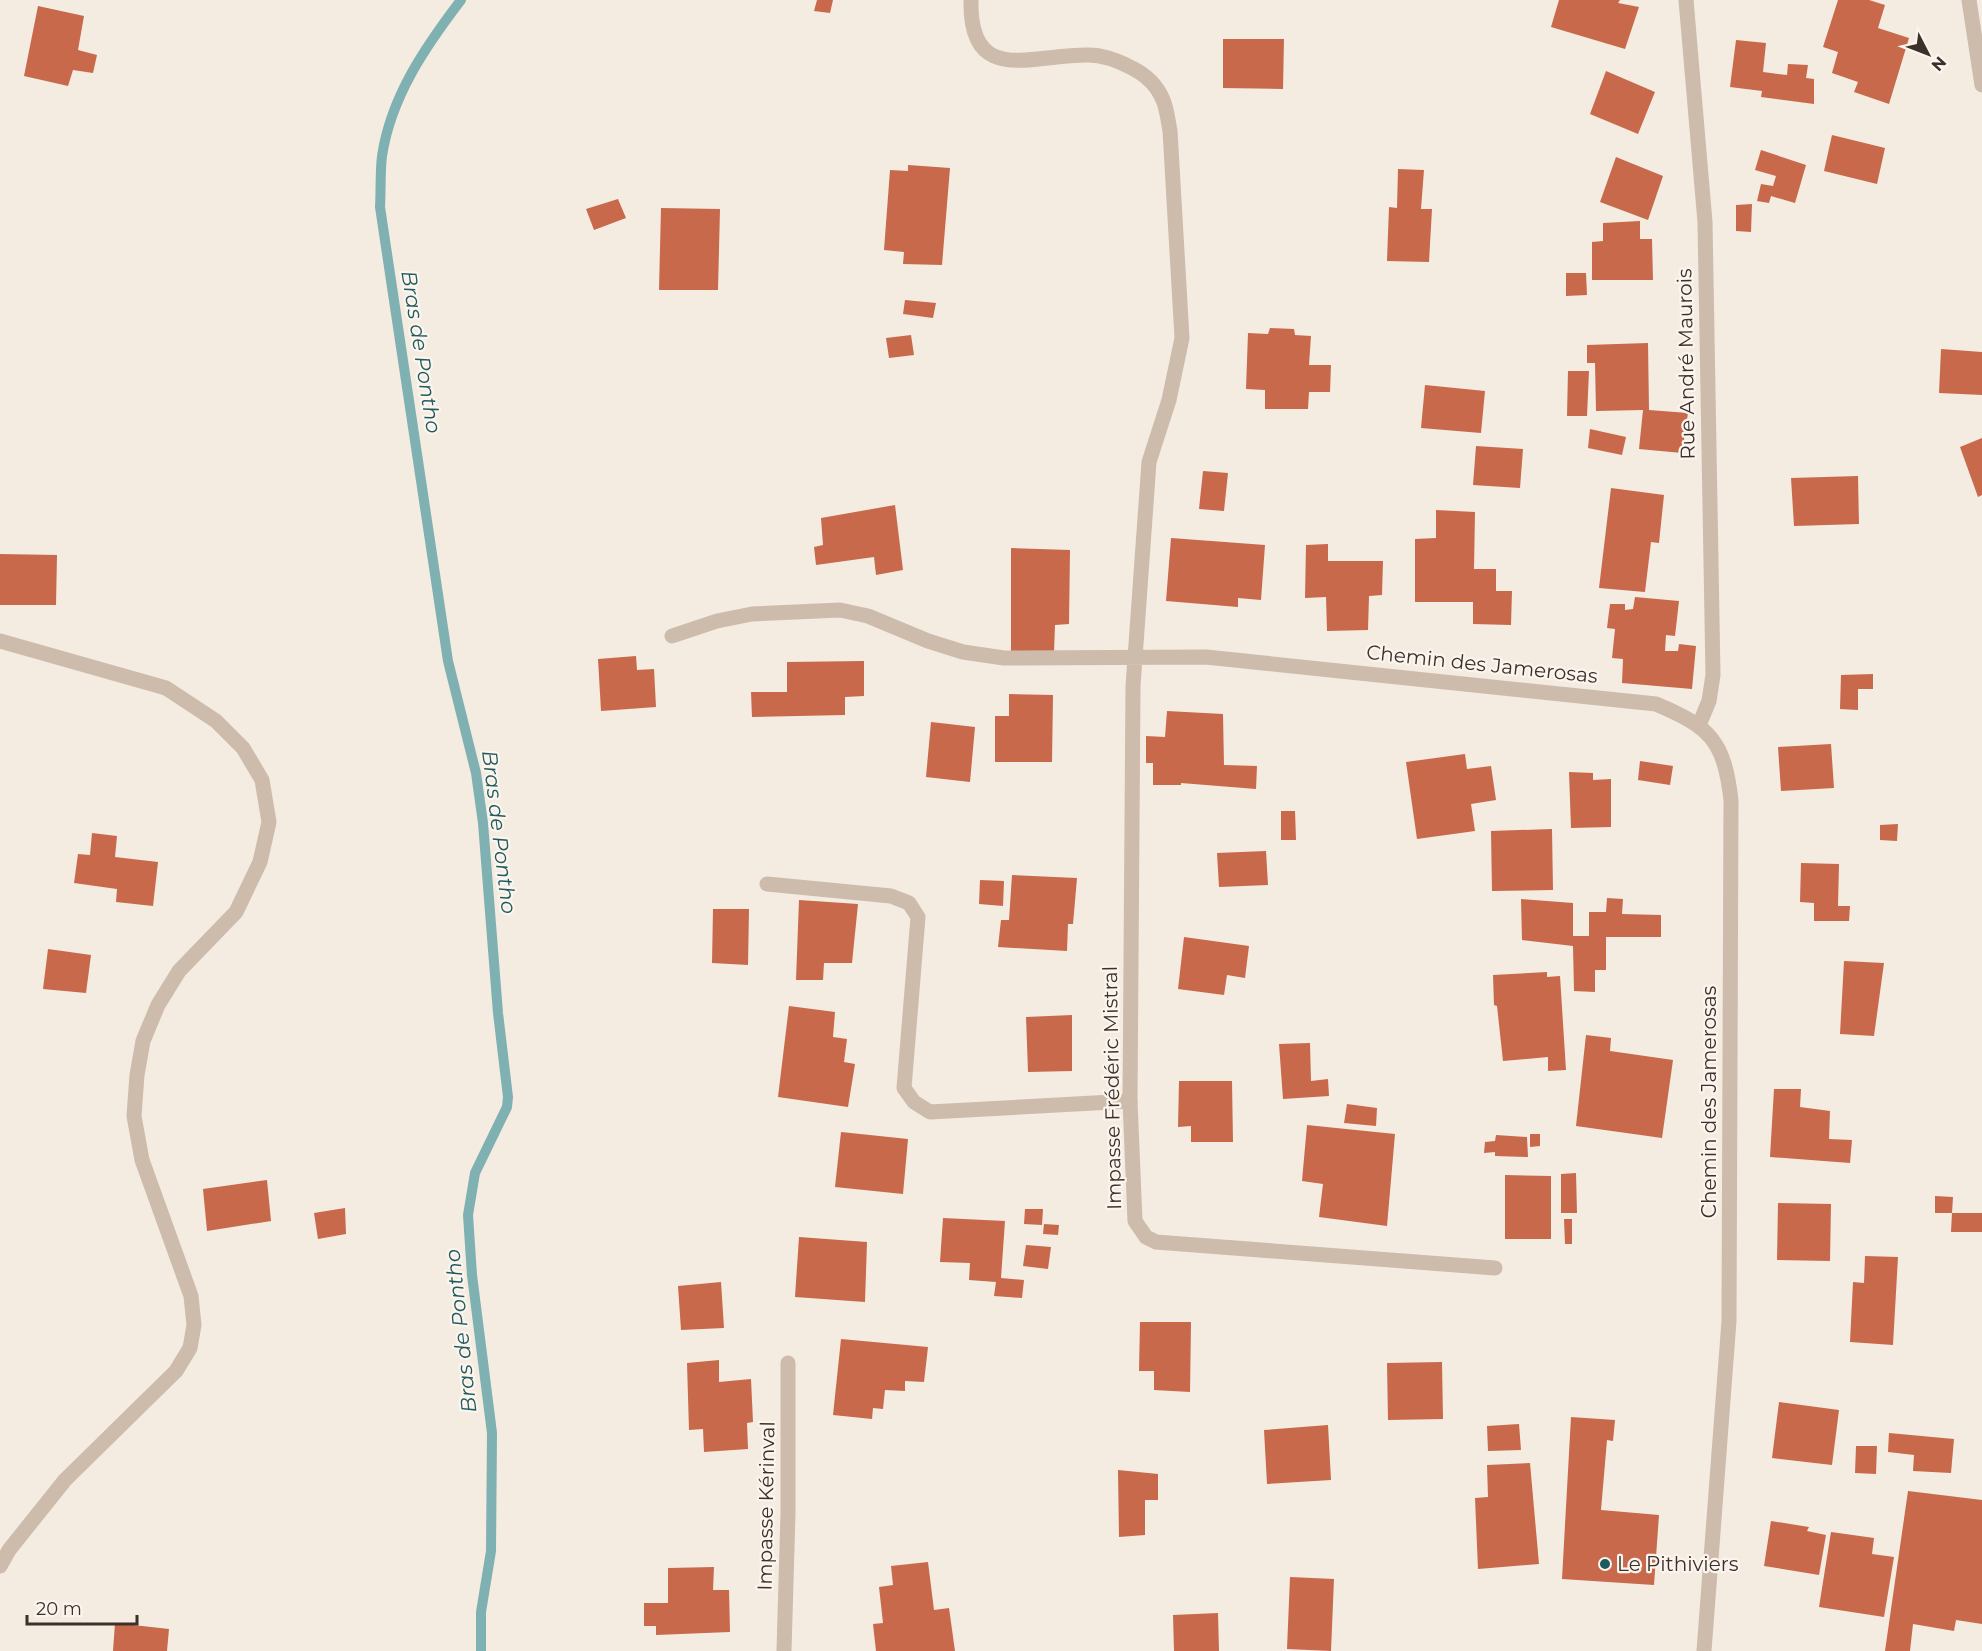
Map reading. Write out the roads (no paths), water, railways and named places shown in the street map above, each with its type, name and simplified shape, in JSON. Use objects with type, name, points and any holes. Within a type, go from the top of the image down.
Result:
[{"type":"street","points":[[971,0],[970,20],[976,41],[988,54],[1005,61],[1089,55],[1119,62],[1146,75],[1163,99],[1170,131],[1182,338],[1169,400],[1149,462],[1135,656]]},
{"type":"street","name":"Rue André Maurois","points":[[1686,0],[1705,222],[1713,675],[1709,701],[1699,725]]},
{"type":"street","points":[[1969,0],[1982,85]]},
{"type":"street","name":"Chemin des Jamerosas","points":[[672,636],[717,621],[753,614],[840,610],[868,616],[919,638],[963,652],[1004,658],[1206,657],[1656,704],[1699,725],[1709,735],[1727,764],[1731,800],[1729,1321],[1704,1651]]},
{"type":"street","points":[[0,641],[166,688],[175,693],[216,722],[243,748],[262,780],[269,822],[260,862],[236,912],[179,971],[158,1005],[143,1041],[137,1075],[134,1116],[142,1160],[191,1296],[194,1325],[190,1348],[176,1371],[65,1480],[9,1550],[0,1566]]},
{"type":"street","name":"Impasse Frédéric Mistral","points":[[1135,656],[1130,1101],[1135,1221],[1146,1237],[1156,1242],[1495,1268]]},
{"type":"street","points":[[766,884],[891,896],[909,903],[918,917],[904,1088],[914,1102],[930,1112],[1130,1101]]},
{"type":"street","name":"Impasse Kérinval","points":[[784,1651],[788,1513],[788,1363]]},
{"type":"waterway","name":"Bras de Pontho","points":[[461,0],[423,54],[393,113],[382,156],[380,207],[448,661],[476,773],[483,823],[498,1013],[508,1097],[507,1107],[475,1173],[468,1215],[472,1275],[492,1433],[491,1551],[481,1612],[481,1651]]},
{"type":"place","name":"Le Pithiviers","points":[[1605,1564]]}]
